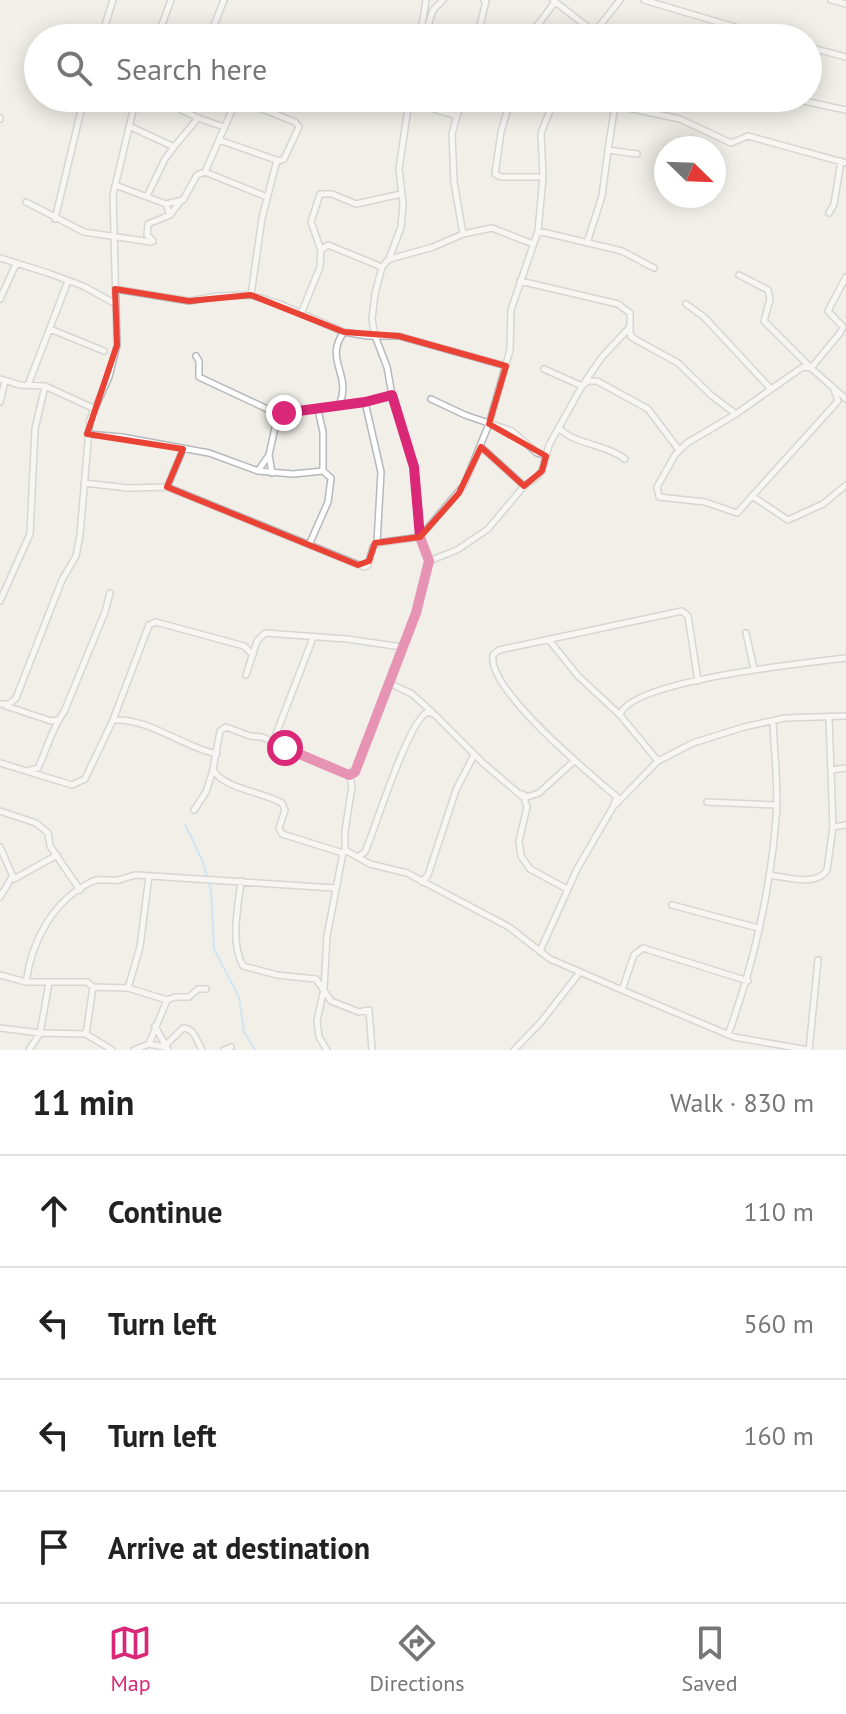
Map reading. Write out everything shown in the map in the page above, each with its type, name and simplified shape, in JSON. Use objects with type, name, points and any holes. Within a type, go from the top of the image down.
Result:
[{"type":"street","points":[[105,24],[113,0]]},
{"type":"street","points":[[162,24],[171,0]]},
{"type":"street","points":[[215,24],[224,0]]},
{"type":"street","points":[[423,24],[426,0]]},
{"type":"street","points":[[428,24],[433,10],[443,0]]},
{"type":"street","points":[[480,24],[484,0]]},
{"type":"street","points":[[601,24],[620,0]]},
{"type":"street","points":[[644,0],[725,24]]},
{"type":"street","points":[[831,0],[846,4]]},
{"type":"street","points":[[538,24],[554,1],[580,24]]},
{"type":"street","points":[[822,51],[846,57]]},
{"type":"street","points":[[822,105],[846,110]]},
{"type":"street","points":[[55,219],[81,112]]},
{"type":"street","points":[[0,704],[9,704],[16,698],[62,580],[76,556],[83,509],[87,434],[93,408],[109,377],[115,356],[115,185],[134,112]]},
{"type":"street","points":[[185,112],[224,127]]},
{"type":"street","points":[[205,172],[230,112]]},
{"type":"street","points":[[219,140],[277,160],[284,159],[299,127],[295,122],[268,112]]},
{"type":"street","points":[[349,775],[357,768],[416,613],[429,561],[420,537],[414,467],[392,395],[387,367],[375,336],[373,305],[382,267],[389,259],[401,227],[403,204],[399,169],[407,112]]},
{"type":"street","points":[[446,112],[457,116]]},
{"type":"street","points":[[458,112],[452,134],[454,182],[463,234]]},
{"type":"street","points":[[507,112],[495,174],[501,177],[543,177]]},
{"type":"street","points":[[84,483],[128,488],[167,487],[364,567],[368,565],[377,543],[420,537],[459,493],[489,424],[510,350],[511,310],[538,231],[543,177],[541,133],[549,112]]},
{"type":"street","points":[[587,243],[602,196],[614,112]]},
{"type":"street","points":[[648,112],[680,119],[731,143],[748,136],[844,162],[829,213]]},
{"type":"street","points":[[147,196],[165,159],[198,118]]},
{"type":"street","points":[[131,127],[174,147]]},
{"type":"street","points":[[608,150],[637,154]]},
{"type":"street","points":[[251,295],[267,197],[277,160]]},
{"type":"street","points":[[26,202],[84,232],[114,239],[153,241],[147,235],[148,224],[170,215],[186,197],[197,175],[205,172],[267,197]]},
{"type":"street","points":[[115,185],[166,204],[180,202]]},
{"type":"street","points":[[301,314],[318,275],[321,250],[311,222],[320,194],[332,194],[356,204],[401,194]]},
{"type":"street","points":[[166,204],[170,215]]},
{"type":"street","points":[[389,259],[433,247],[463,234],[492,228],[533,244]]},
{"type":"street","points":[[538,231],[622,251],[654,268]]},
{"type":"street","points":[[321,250],[328,245],[340,248],[382,267]]},
{"type":"street","points":[[0,258],[68,281],[114,303]]},
{"type":"street","points":[[0,299],[16,263]]},
{"type":"street","points":[[739,275],[768,290],[770,299],[764,321],[846,399]]},
{"type":"street","points":[[811,368],[844,330],[828,311],[846,277]]},
{"type":"street","points":[[28,385],[68,281]]},
{"type":"street","points":[[520,281],[618,304],[630,313],[633,338]]},
{"type":"street","points":[[115,289],[189,301],[251,295],[344,332],[399,336],[506,366]]},
{"type":"street","points":[[686,304],[704,317],[770,388]]},
{"type":"street","points":[[429,561],[457,550],[488,529],[524,486],[542,471],[546,456],[582,386],[602,357],[630,327]]},
{"type":"street","points":[[50,329],[104,351]]},
{"type":"street","points":[[339,405],[344,383],[334,352],[344,332]]},
{"type":"street","points":[[622,337],[633,338],[678,363],[736,414]]},
{"type":"street","points":[[196,356],[199,377],[278,414],[318,410],[392,395]]},
{"type":"street","points":[[811,368],[803,367],[736,414],[709,427],[679,450],[657,487],[659,497],[705,502],[737,513],[838,401],[834,390]]},
{"type":"street","points":[[544,369],[582,386]]},
{"type":"street","points":[[0,402],[3,380],[45,386],[93,408]]},
{"type":"street","points":[[582,386],[588,381],[597,381],[648,409],[679,450]]},
{"type":"street","points":[[0,601],[32,524],[35,429],[45,386]]},
{"type":"street","points":[[431,399],[512,431],[537,453],[546,456]]},
{"type":"street","points":[[365,402],[381,472],[377,543]]},
{"type":"street","points":[[318,410],[323,432],[323,471]]},
{"type":"street","points":[[272,473],[269,455],[278,414]]},
{"type":"street","points":[[560,429],[567,435],[602,446],[625,459]]},
{"type":"street","points":[[87,434],[122,437],[209,453],[258,471],[293,474],[323,471],[331,475],[328,502],[309,545]]},
{"type":"street","points":[[481,447],[524,486]]},
{"type":"street","points":[[167,487],[183,449]]},
{"type":"street","points":[[258,471],[269,455]]},
{"type":"street","points":[[752,496],[788,520],[833,498],[846,485]]},
{"type":"street","points":[[26,772],[38,768],[64,712],[110,593]]},
{"type":"street","points":[[621,796],[574,760],[519,707],[504,688],[492,663],[493,655],[499,650],[682,611],[688,616],[698,681]]},
{"type":"street","points":[[0,763],[60,783],[81,783],[113,720],[149,625],[162,623],[205,634],[244,646],[253,655]]},
{"type":"street","points":[[246,675],[257,641],[265,633],[402,647]]},
{"type":"street","points":[[746,633],[754,669]]},
{"type":"street","points":[[273,742],[313,638]]},
{"type":"street","points":[[548,640],[554,643],[578,676],[620,715],[658,761]]},
{"type":"street","points":[[620,715],[623,707],[633,700],[657,690],[754,669],[846,658]]},
{"type":"street","points":[[389,683],[418,698],[474,755],[526,801],[519,841],[521,856],[530,869],[567,889]]},
{"type":"street","points":[[0,704],[51,721],[58,720]]},
{"type":"street","points":[[357,857],[365,852],[418,719],[424,713],[435,715]]},
{"type":"street","points":[[540,951],[567,889],[613,807],[658,761],[693,743],[785,718],[846,716]]},
{"type":"street","points":[[769,875],[821,878],[827,870],[833,827],[829,718]]},
{"type":"street","points":[[113,720],[143,724],[199,750],[217,754]]},
{"type":"street","points":[[728,1035],[748,981],[769,875],[776,805],[773,721]]},
{"type":"street","points":[[194,810],[206,792],[223,727],[273,742],[349,775]]},
{"type":"street","points":[[422,882],[428,875],[456,790],[474,755]]},
{"type":"street","points":[[518,792],[527,797],[539,793],[574,760]]},
{"type":"street","points":[[472,763],[483,763]]},
{"type":"street","points":[[831,770],[846,768]]},
{"type":"street","points":[[213,769],[219,779],[260,792],[282,803],[285,810],[279,828],[282,834],[344,852],[370,864],[407,873],[509,927],[540,951],[580,972],[728,1035],[808,1050],[818,960]]},
{"type":"street","points":[[327,1050],[318,1031],[320,1002],[334,888],[344,852],[352,786],[349,775]]},
{"type":"street","points":[[707,802],[776,805]]},
{"type":"street","points":[[0,811],[36,823],[48,833],[50,846],[80,890]]},
{"type":"street","points":[[833,827],[846,825]]},
{"type":"street","points":[[0,850],[14,879]]},
{"type":"street","points":[[0,897],[12,877],[14,879],[57,855]]},
{"type":"street","points":[[26,982],[37,937],[65,902],[96,879],[116,880],[136,875],[334,888]]},
{"type":"street","points":[[128,988],[140,947],[149,876]]},
{"type":"street","points":[[241,881],[236,932],[238,956],[243,966],[277,975],[316,979],[331,1001]]},
{"type":"street","points":[[672,905],[758,928]]},
{"type":"street","points":[[622,990],[634,955],[643,948],[748,981]]},
{"type":"street","points":[[514,1050],[541,1022],[580,972]]},
{"type":"street","points":[[0,975],[26,982],[87,982],[93,987],[128,988],[167,1000],[189,997],[198,989],[206,989]]},
{"type":"street","points":[[29,1050],[40,1033],[49,983]]},
{"type":"street","points":[[86,1034],[93,987]]},
{"type":"street","points":[[149,1044],[167,1000]]},
{"type":"street","points":[[320,1002],[331,1001],[359,1012],[369,1010],[372,1050]]},
{"type":"street","points":[[72,1035],[88,1022]]},
{"type":"street","points":[[155,1025],[166,1049]]},
{"type":"street","points":[[0,1028],[86,1034],[112,1050]]},
{"type":"street","points":[[166,1049],[183,1028],[188,1028],[202,1050]]},
{"type":"street","points":[[134,1050],[149,1044],[166,1049]]},
{"type":"highlighted area","points":[[115,289],[189,301],[251,295],[344,332],[399,336],[506,366],[489,424],[546,456],[542,471],[524,486],[481,447],[459,493],[420,537],[375,543],[369,561],[358,565],[167,487],[183,449],[87,434],[117,345]]},
{"type":"waterway","points":[[185,824],[202,860],[211,890],[214,949],[239,997],[244,1032],[255,1050]]},
{"type":"route","points":[[284,413],[318,410],[392,395],[414,467],[420,537],[429,561],[416,613],[355,772],[349,775],[285,748]]}]
